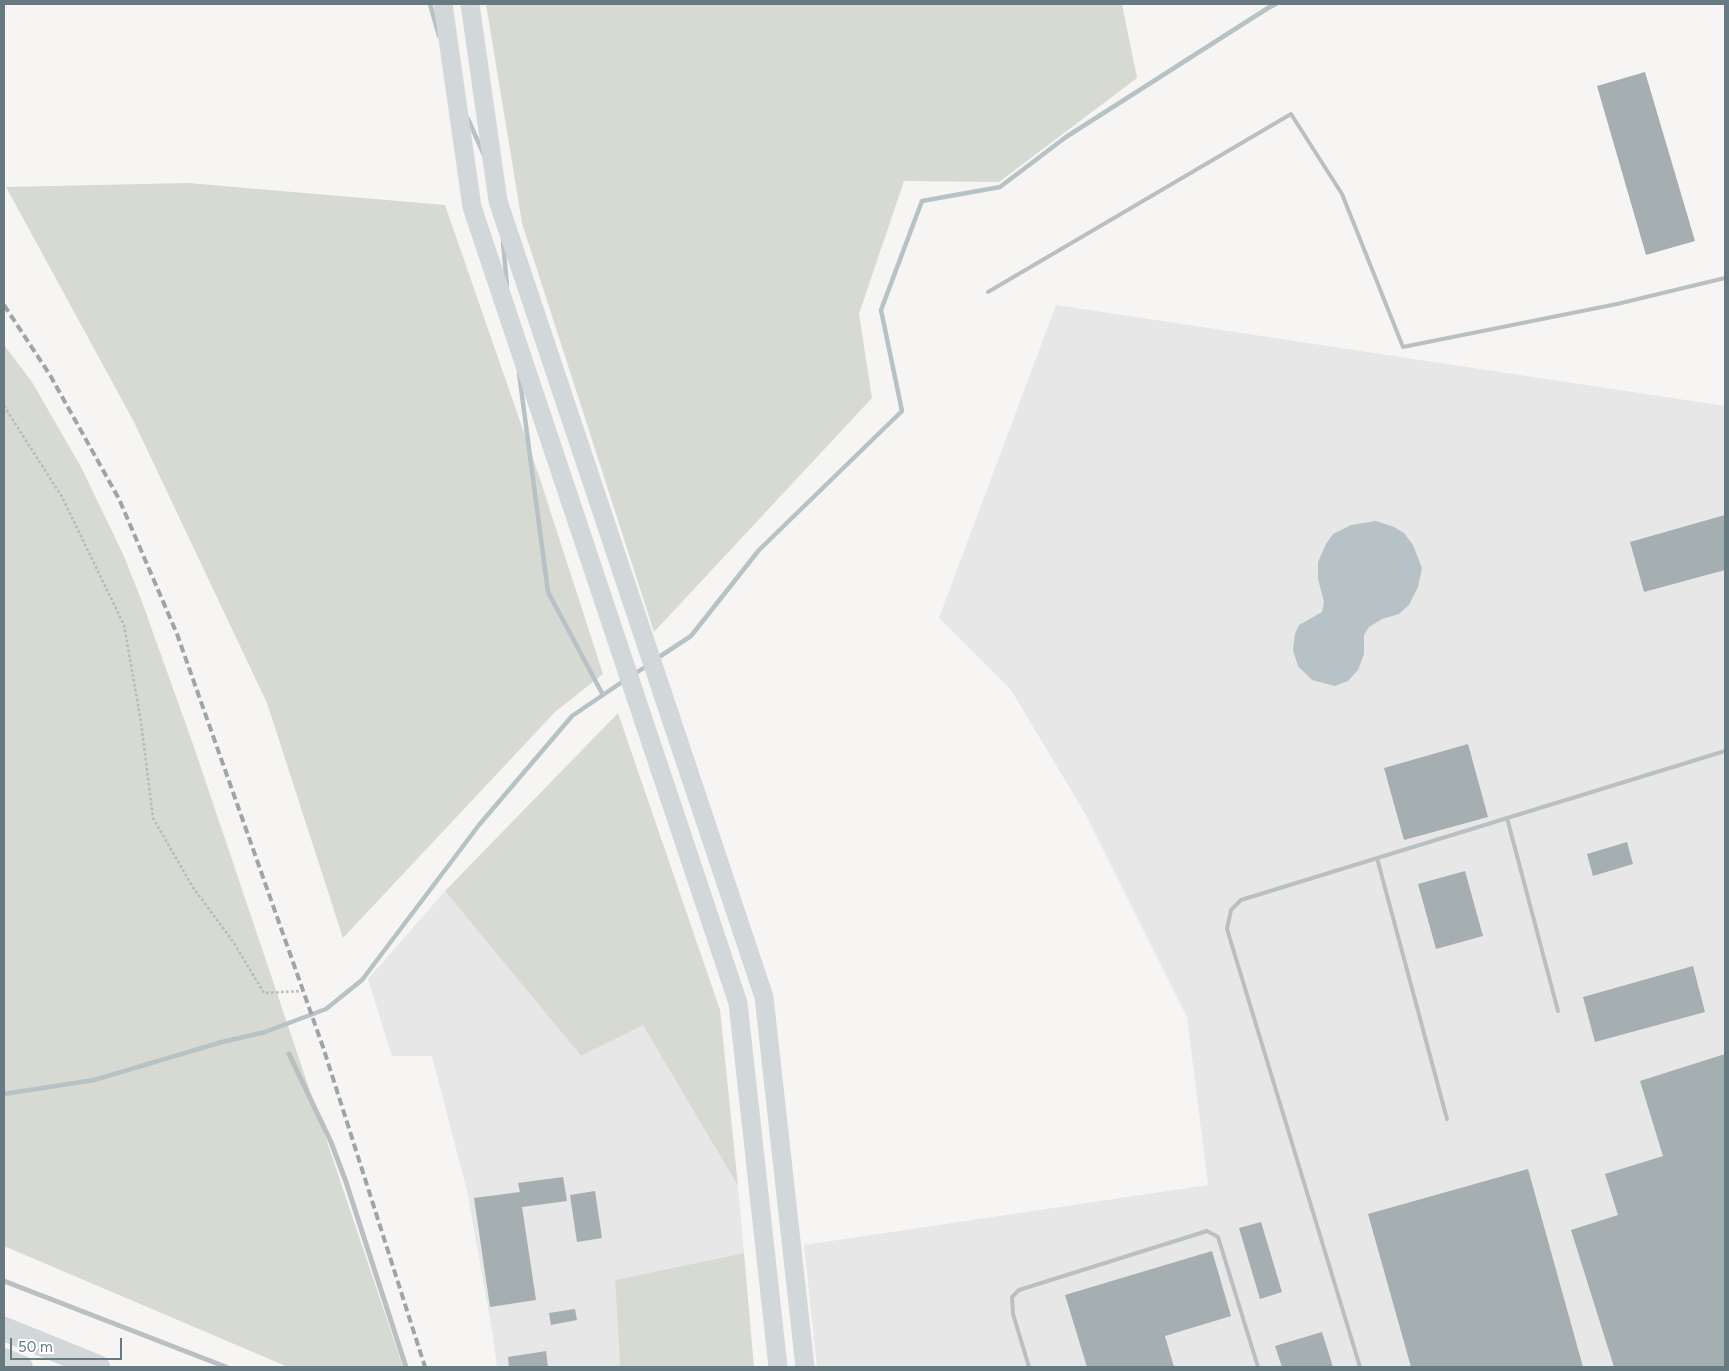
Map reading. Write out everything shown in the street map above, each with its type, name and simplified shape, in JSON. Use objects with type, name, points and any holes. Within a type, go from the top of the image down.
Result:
[{"type":"highway","points":[[4,1330],[98,1367]]},
{"type":"highway","points":[[4,1360],[21,1367]]},
{"type":"street","points":[[443,4],[472,207],[738,1003],[778,1367]]},
{"type":"street","points":[[470,4],[498,201],[764,997],[805,1367]]},
{"type":"street","points":[[289,1054],[331,1142],[346,1182],[406,1367]]},
{"type":"street","points":[[4,1281],[226,1367]]},
{"type":"lane","points":[[988,292],[1291,114],[1342,194],[1403,347],[1617,304],[1725,278]]},
{"type":"lane","points":[[1360,1367],[1227,929],[1232,910],[1241,900],[1725,750]]},
{"type":"lane","points":[[1507,818],[1558,1011]]},
{"type":"lane","points":[[1377,858],[1447,1119]]},
{"type":"lane","points":[[1029,1367],[1013,1314],[1012,1297],[1019,1290],[1207,1231],[1218,1237],[1258,1367]]},
{"type":"path","points":[[4,406],[62,497],[124,625],[141,722],[153,818],[192,886],[234,943],[264,993],[303,991]]},
{"type":"shaded area","points":[[486,4],[1122,4],[1137,78],[999,182],[904,181],[859,314],[872,398],[654,632],[522,223]]},
{"type":"shaded area","points":[[188,183],[445,205],[539,476],[603,674],[555,712],[343,938],[267,703],[134,422],[6,187]]},
{"type":"shaded area","points":[[1056,305],[1725,406],[1725,1367],[817,1367],[804,1245],[1208,1185],[1187,1017],[1086,815],[1011,690],[939,618]]},
{"type":"shaded area","points":[[4,345],[32,382],[81,467],[123,554],[141,599],[194,747],[403,1367],[288,1367],[4,1246]]},
{"type":"shaded area","points":[[1376,521],[1394,527],[1404,533],[1413,545],[1422,568],[1418,587],[1409,605],[1399,614],[1382,619],[1369,627],[1364,635],[1364,654],[1358,670],[1348,681],[1335,686],[1312,680],[1298,666],[1293,650],[1295,634],[1299,625],[1322,612],[1324,602],[1318,579],[1318,562],[1333,534],[1351,525]]},
{"type":"shaded area","points":[[618,713],[720,1010],[738,1186],[643,1025],[581,1056],[445,891]]},
{"type":"shaded area","points":[[445,891],[581,1056],[643,1024],[738,1186],[744,1253],[615,1280],[620,1367],[497,1367],[467,1191],[432,1056],[392,1056],[368,979]]},
{"type":"shaded area","points":[[744,1253],[754,1367],[620,1367],[615,1280]]},
{"type":"building","points":[[1645,72],[1695,241],[1646,255],[1597,86]]},
{"type":"building","points":[[1725,515],[1725,570],[1644,592],[1630,542]]},
{"type":"building","points":[[1468,744],[1488,817],[1404,840],[1384,768]]},
{"type":"building","points":[[1627,842],[1633,864],[1593,876],[1587,854]]},
{"type":"building","points":[[1465,871],[1483,936],[1436,949],[1418,884]]},
{"type":"building","points":[[1693,966],[1705,1012],[1595,1042],[1583,997]]},
{"type":"building","points":[[1725,1054],[1725,1367],[1614,1367],[1571,1230],[1618,1215],[1605,1174],[1663,1156],[1640,1081]]},
{"type":"building","points":[[1528,1169],[1583,1367],[1411,1367],[1368,1214]]},
{"type":"building","points":[[563,1177],[567,1201],[522,1207],[536,1300],[490,1307],[474,1198],[520,1192],[518,1183]]},
{"type":"building","points":[[595,1191],[602,1238],[577,1242],[570,1195]]},
{"type":"building","points":[[1261,1222],[1282,1292],[1260,1299],[1239,1228]]},
{"type":"building","points":[[1212,1251],[1231,1316],[1165,1336],[1174,1367],[1087,1367],[1065,1295]]},
{"type":"building","points":[[575,1309],[577,1320],[551,1325],[549,1313]]},
{"type":"building","points":[[1322,1332],[1333,1367],[1282,1367],[1275,1346]]},
{"type":"building","points":[[546,1351],[548,1367],[509,1367],[508,1357]]},
{"type":"waterway","points":[[430,4],[439,36]]},
{"type":"waterway","points":[[656,659],[691,636],[759,550],[902,411],[881,310],[922,201],[1000,187],[1066,137],[1276,4]]},
{"type":"waterway","points":[[468,119],[484,155]]},
{"type":"waterway","points":[[503,242],[507,286]]},
{"type":"waterway","points":[[519,373],[548,592],[603,695]]},
{"type":"waterway","points":[[633,675],[648,665]]},
{"type":"waterway","points":[[4,1094],[94,1080],[222,1042],[265,1032],[326,1009],[362,980],[479,825],[572,716],[625,680]]},
{"type":"railway","points":[[4,305],[50,375],[119,499],[177,634],[323,1047],[425,1367]]}]
